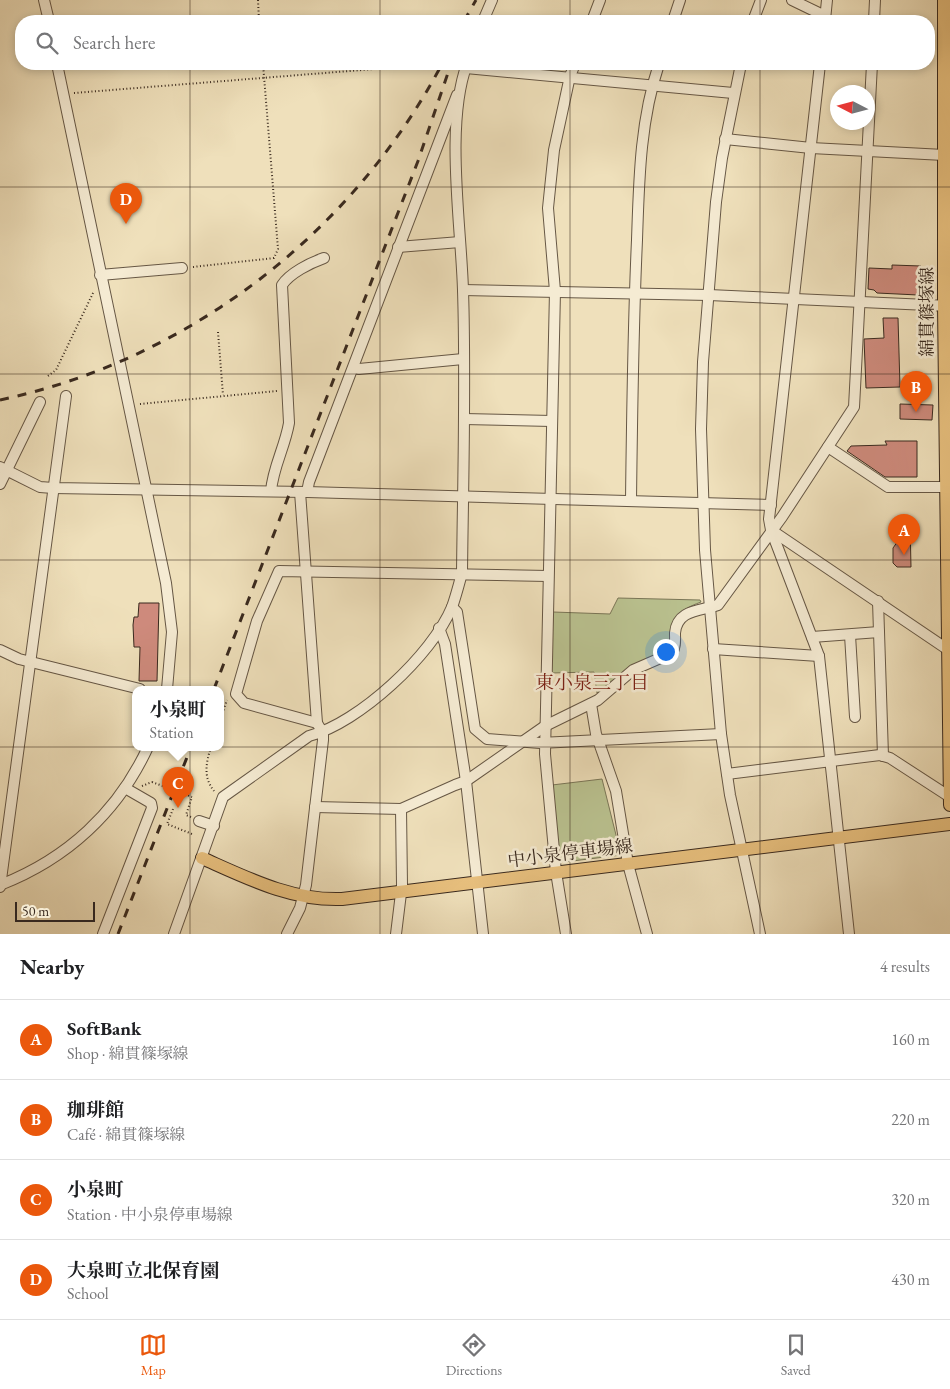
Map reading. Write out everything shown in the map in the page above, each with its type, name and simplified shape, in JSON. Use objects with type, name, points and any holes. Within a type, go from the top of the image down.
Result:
[{"type":"main road","name":"綿貫篠塚線","points":[[946,2],[944,155],[947,306],[946,487],[950,805]]},
{"type":"main road","name":"中小泉停車場線","points":[[202,858],[275,889],[303,897],[342,899],[950,824]]},
{"type":"street","points":[[44,0],[47,15]]},
{"type":"street","points":[[486,15],[492,0]]},
{"type":"street","points":[[594,15],[600,0]]},
{"type":"street","points":[[675,15],[680,0]]},
{"type":"street","points":[[755,15],[761,0]]},
{"type":"street","points":[[792,0],[820,15]]},
{"type":"street","points":[[825,15],[827,0]]},
{"type":"street","points":[[874,15],[875,0]]},
{"type":"street","points":[[59,70],[170,614],[172,646],[167,686]]},
{"type":"street","points":[[287,934],[303,897],[323,733],[317,723],[306,571],[304,492],[354,368],[398,247],[460,88],[465,70]]},
{"type":"street","points":[[508,70],[651,87],[733,94]]},
{"type":"street","points":[[566,934],[556,872],[545,742],[555,292],[548,232],[549,191],[554,150],[572,70]]},
{"type":"street","points":[[631,501],[634,295],[640,165],[644,124],[651,87],[657,70]]},
{"type":"street","points":[[739,70],[725,139],[716,202],[708,295],[701,429],[703,503],[720,734],[760,934]]},
{"type":"street","points":[[819,70],[771,505],[771,530],[819,656],[832,761],[849,934]]},
{"type":"street","points":[[315,807],[401,808],[466,780],[545,726],[591,704],[633,670],[672,653],[675,648],[676,627],[682,617],[695,610],[718,605],[782,517],[854,407],[872,70]]},
{"type":"street","points":[[174,934],[225,795],[309,736],[323,733],[378,698],[411,665],[439,628],[452,607],[462,573],[463,290],[456,145],[460,88]]},
{"type":"street","points":[[725,139],[810,148],[944,155]]},
{"type":"street","points":[[398,247],[460,242]]},
{"type":"street","points":[[271,491],[273,473],[288,430],[282,285],[285,280],[302,268],[324,258]]},
{"type":"street","points":[[100,275],[182,268]]},
{"type":"street","points":[[463,290],[634,295],[708,295],[947,306]]},
{"type":"street","points":[[354,368],[359,370],[463,360]]},
{"type":"street","points":[[0,886],[66,396]]},
{"type":"street","points":[[0,484],[3,469],[40,402]]},
{"type":"street","points":[[464,419],[552,421]]},
{"type":"street","points":[[828,447],[888,487],[946,487]]},
{"type":"street","points":[[3,469],[40,487],[53,488],[271,491],[771,505]]},
{"type":"street","points":[[771,530],[949,650]]},
{"type":"street","points":[[317,723],[244,703],[236,694],[257,621],[277,574],[283,570],[548,576]]},
{"type":"street","points":[[878,601],[883,756]]},
{"type":"street","points":[[452,607],[457,612],[475,729],[487,739],[545,742],[720,734]]},
{"type":"street","points":[[439,628],[445,644],[466,780],[483,934]]},
{"type":"street","points":[[812,637],[879,632]]},
{"type":"street","points":[[850,634],[855,717]]},
{"type":"street","points":[[0,650],[30,661],[132,687]]},
{"type":"street","points":[[713,650],[819,656]]},
{"type":"street","points":[[450,675],[466,671]]},
{"type":"street","points":[[591,704],[598,740],[616,791],[628,864],[647,934]]},
{"type":"street","points":[[0,886],[36,869],[63,852],[87,833],[113,806],[146,751]]},
{"type":"street","points":[[727,774],[866,756],[883,756],[890,758],[950,797]]},
{"type":"street","points":[[103,934],[152,808],[151,802],[147,799],[125,788]]},
{"type":"street","points":[[396,934],[401,892],[401,808]]},
{"type":"street","points":[[200,821],[214,826]]},
{"type":"path","points":[[258,0],[259,15]]},
{"type":"path","points":[[182,268],[274,258],[276,255],[278,249],[263,70]]},
{"type":"path","points":[[64,94],[363,70]]},
{"type":"path","points":[[48,376],[56,370],[92,293],[103,288]]},
{"type":"path","points":[[218,332],[223,396]]},
{"type":"path","points":[[127,406],[287,390]]},
{"type":"path","points":[[224,709],[227,700],[237,697]]},
{"type":"path","points":[[206,782],[206,764],[210,751]]},
{"type":"path","points":[[140,787],[152,782],[192,797],[187,811]]},
{"type":"path","points":[[172,809],[167,824],[192,834]]},
{"type":"green space","points":[[618,598],[700,600],[701,602],[685,609],[676,618],[671,630],[671,648],[628,668],[597,693],[594,672],[551,673],[553,612],[610,614]]},
{"type":"green space","points":[[602,779],[621,855],[564,862],[559,857],[552,785]]},
{"type":"building","points":[[892,265],[921,266],[920,272],[929,272],[928,292],[918,291],[918,295],[877,293],[874,290],[868,289],[869,268],[892,269]]},
{"type":"building","points":[[883,318],[898,318],[900,387],[866,388],[864,339],[884,338]]},
{"type":"building","points":[[900,404],[933,405],[932,420],[900,419]]},
{"type":"building","points":[[885,441],[917,441],[917,477],[885,477],[847,451],[851,446],[887,445]]},
{"type":"building","points":[[910,524],[911,567],[897,567],[893,563],[893,548]]},
{"type":"building","points":[[139,603],[159,603],[157,681],[139,681],[140,647],[134,647],[133,625],[134,617],[138,617]]},
{"type":"railway","points":[[467,15],[476,0]]},
{"type":"railway","points":[[0,400],[69,381],[136,355],[199,321],[258,281],[312,234],[361,183],[405,126],[438,70]]},
{"type":"railway","points":[[215,686],[418,161],[449,70]]},
{"type":"railway","points":[[118,934],[189,751]]},
{"type":"place","name":"大泉町立北保育園","points":[[126,224]]},
{"type":"place","name":"珈琲館","points":[[916,412]]},
{"type":"place","name":"SoftBank","points":[[904,555]]},
{"type":"place","name":"小泉町","points":[[178,808]]},
{"type":"district","name":"東小泉三丁目","points":[[592,682]]}]
